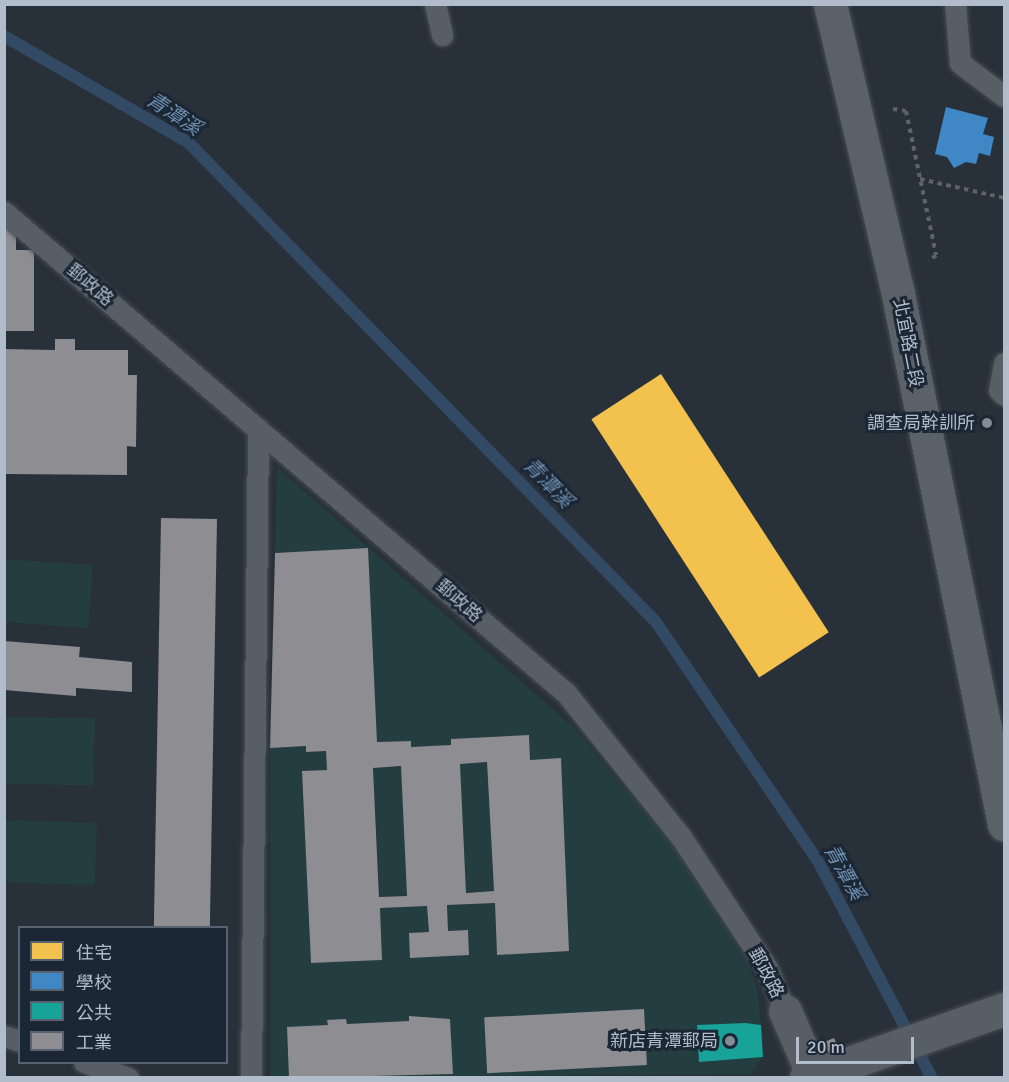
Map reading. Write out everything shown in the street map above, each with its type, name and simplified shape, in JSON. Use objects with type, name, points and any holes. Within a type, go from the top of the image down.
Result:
[{"type":"main road","name":"北宜路二段","points":[[830,4],[897,290],[1005,824]]},
{"type":"street","name":"郵政路","points":[[785,1011],[809,1076],[1001,1009]]},
{"type":"lane","points":[[435,4],[442,35]]},
{"type":"lane","points":[[955,4],[960,63],[1005,96]]},
{"type":"lane","name":"郵政路","points":[[4,212],[566,693],[681,837],[767,968],[785,1011]]},
{"type":"lane","points":[[1005,363],[999,390],[1005,395]]},
{"type":"lane","points":[[251,1077],[258,429]]},
{"type":"lane","points":[[90,1064],[128,1077]]},
{"type":"path","points":[[920,179],[1005,198]]},
{"type":"green space","points":[[277,467],[574,728],[672,845],[749,964],[757,989],[761,1025],[697,1025],[699,1062],[763,1057],[750,1074],[271,1078],[270,748],[306,746],[306,752],[326,751],[327,770],[302,771],[312,963],[382,960],[380,908],[427,906],[429,932],[409,933],[411,958],[469,955],[468,930],[448,931],[447,905],[495,903],[497,955],[569,950],[560,759],[530,760],[529,735],[451,739],[451,745],[411,747],[411,741],[377,742],[368,549],[275,553]]},
{"type":"green space","points":[[4,559],[93,565],[88,628],[4,622]]},
{"type":"green space","points":[[5,717],[95,719],[94,786],[4,784]]},
{"type":"green space","points":[[487,762],[494,891],[380,897],[373,768]]},
{"type":"green space","points":[[5,820],[97,823],[95,885],[4,882]]},
{"type":"building: 住宅","points":[[661,374],[829,632],[759,678],[591,419]]},
{"type":"building: 學校","points":[[946,107],[988,118],[983,134],[994,137],[990,156],[979,153],[976,164],[966,162],[954,168],[947,157],[935,154]]},
{"type":"building: 公共","name":"新店青潭郵局","points":[[745,1023],[761,1025],[763,1057],[699,1062],[697,1025]]},
{"type":"building: 工業","points":[[4,216],[16,230],[16,250],[34,250],[34,331],[4,331]]},
{"type":"building: 工業","points":[[55,339],[75,339],[75,350],[128,350],[128,375],[137,375],[136,447],[127,446],[127,475],[4,474],[4,349],[55,350]]},
{"type":"building: 工業","points":[[161,518],[217,519],[210,926],[154,926]]},
{"type":"building: 工業","points":[[368,548],[377,742],[411,741],[411,747],[451,745],[451,739],[529,735],[530,760],[561,758],[569,951],[497,955],[495,903],[447,905],[448,931],[468,930],[469,955],[410,958],[409,933],[429,932],[427,906],[380,908],[382,960],[311,963],[302,771],[327,770],[326,751],[306,752],[306,746],[270,748],[275,553]],"holes":[[[487,762],[494,891],[466,893],[460,764]],[[401,766],[407,896],[379,897],[373,768]]]},
{"type":"building: 工業","points":[[4,641],[80,647],[79,657],[132,662],[132,692],[76,688],[76,696],[4,690]]},
{"type":"building: 工業","points":[[644,1009],[647,1065],[487,1073],[484,1017]]},
{"type":"building: 工業","points":[[409,1016],[450,1019],[453,1074],[289,1078],[287,1027],[328,1025],[327,1020],[346,1019],[347,1024],[409,1021]]},
{"type":"building: 工業","points":[[834,1038],[851,1078],[839,1078],[824,1042]]},
{"type":"waterway","name":"青潭溪","points":[[4,36],[189,143],[656,622],[819,863],[932,1078]]},
{"type":"place","name":"調查局幹訓所","points":[[987,423]]},
{"type":"place","name":"新店青潭郵局","points":[[730,1041]]}]
